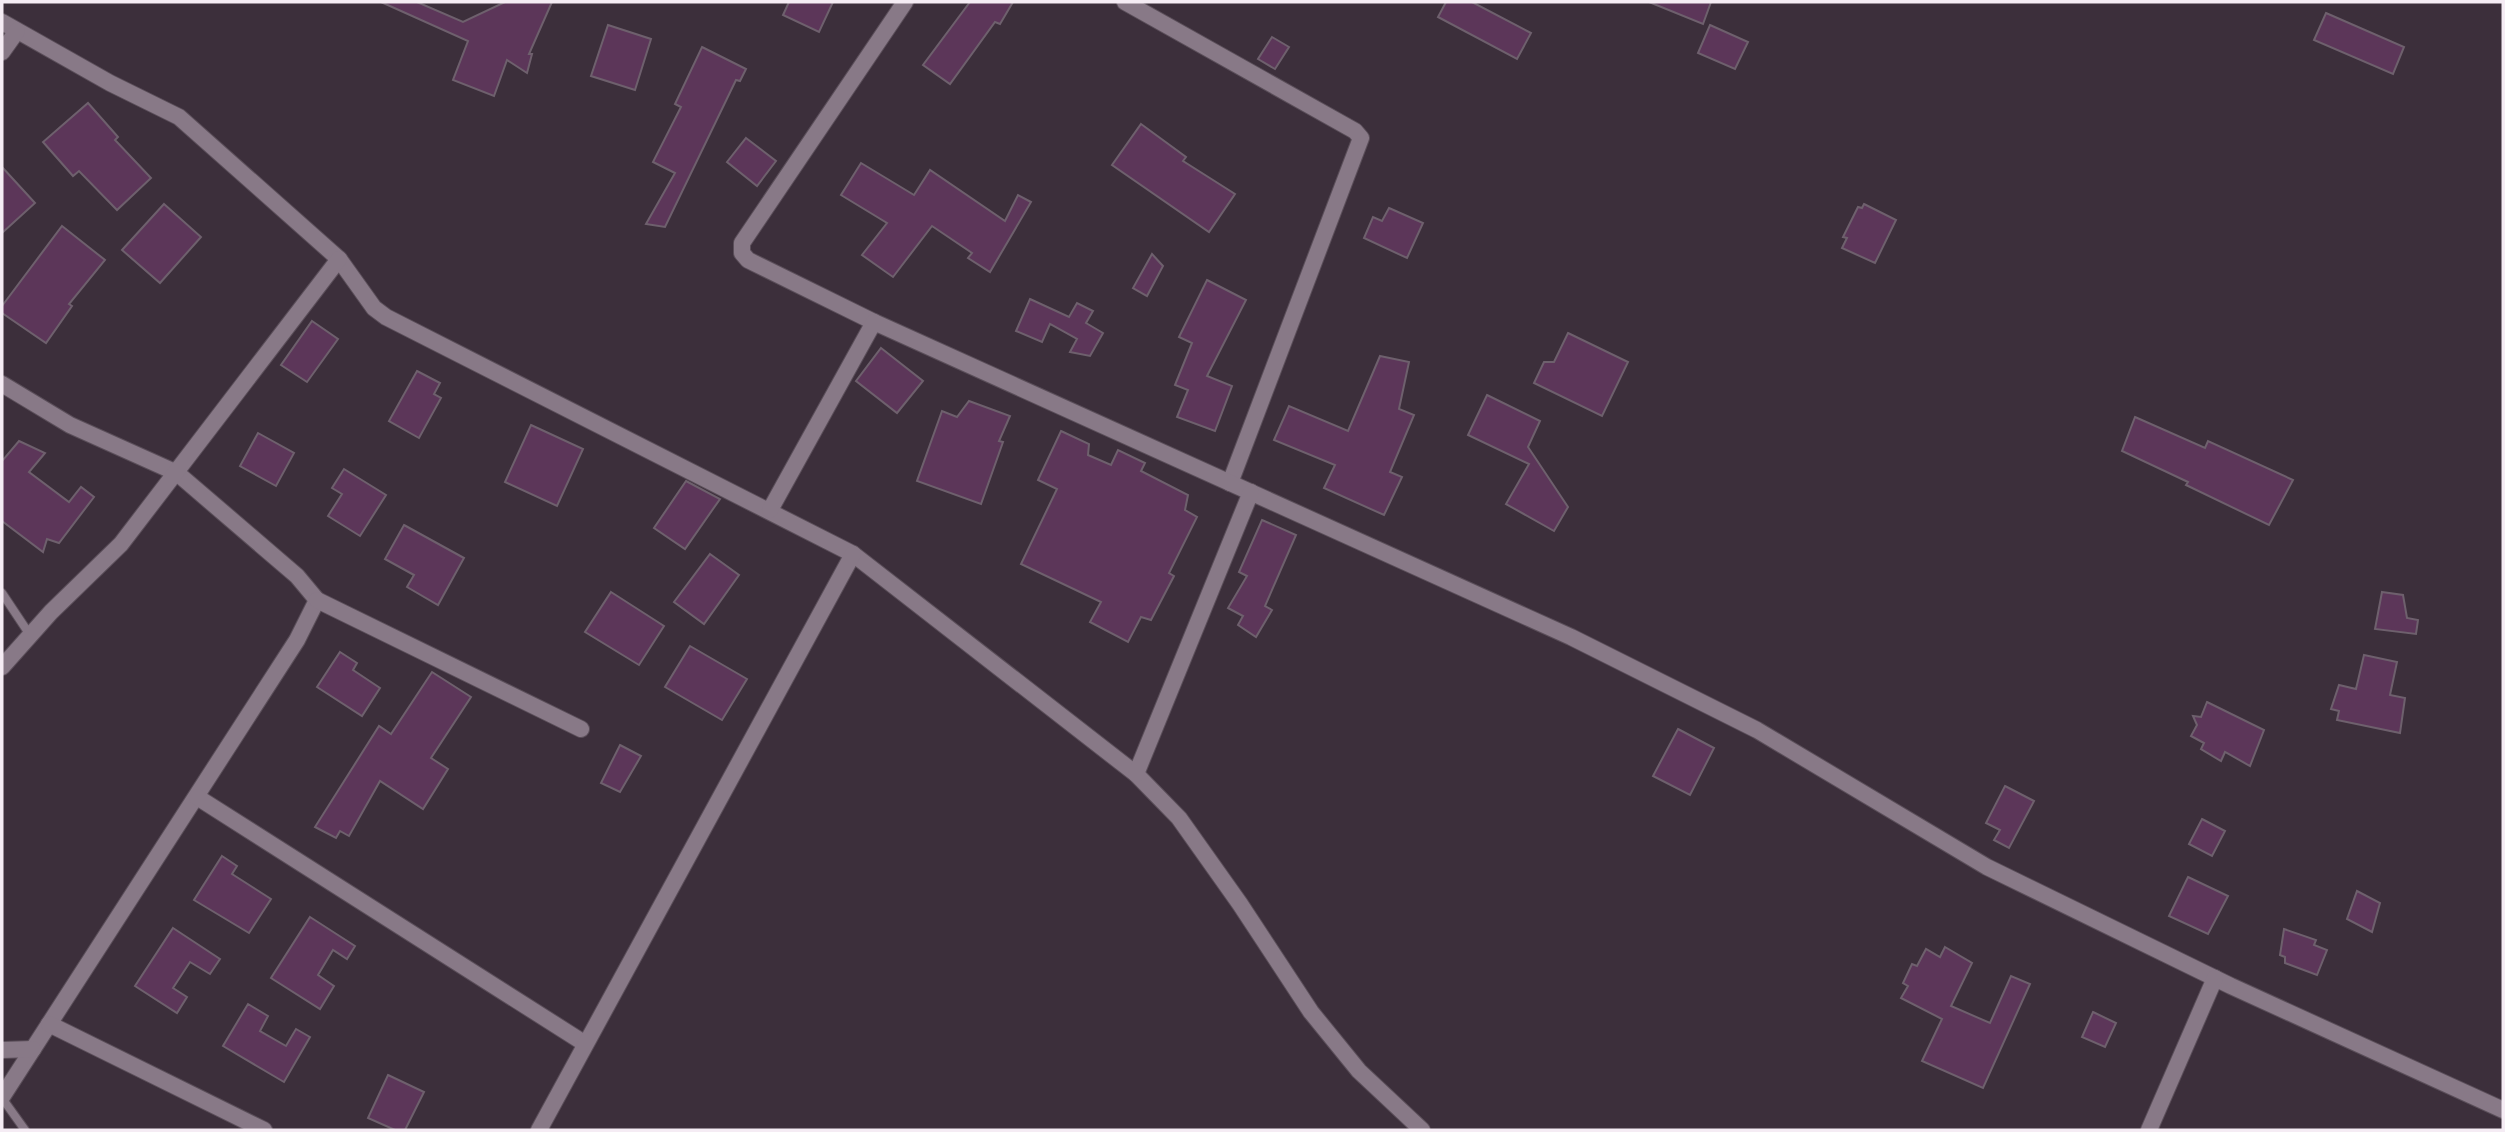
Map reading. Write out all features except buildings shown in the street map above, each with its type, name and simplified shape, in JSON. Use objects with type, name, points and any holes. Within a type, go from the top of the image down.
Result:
[{"type":"street","points":[[905,2],[742,243],[742,253],[748,260],[874,322],[1571,637],[1745,724],[1987,867],[2215,978],[2503,1110]]},
{"type":"street","points":[[1125,2],[1355,131],[1361,138],[1230,483]]},
{"type":"street","points":[[2,22],[110,83],[180,117],[339,259],[374,307],[386,317],[853,554],[1136,775],[1179,818],[1311,1012],[1359,1071],[1422,1130]]},
{"type":"street","points":[[2,52],[18,31]]},
{"type":"street","points":[[2,667],[30,635],[121,544],[339,259]]},
{"type":"street","points":[[770,510],[874,322]]},
{"type":"street","points":[[2,384],[70,425],[177,473],[297,576],[317,600],[581,729]]},
{"type":"street","points":[[1136,775],[1251,492]]},
{"type":"street","points":[[540,1130],[584,1043],[853,554]]},
{"type":"street","points":[[2,1097],[297,640],[317,600]]},
{"type":"street","points":[[197,797],[584,1043]]},
{"type":"street","points":[[2149,1130],[2215,978]]},
{"type":"street","points":[[49,1024],[264,1130]]},
{"type":"street","points":[[2,1050],[33,1049]]},
{"type":"lane","points":[[2,593],[30,635]]},
{"type":"lane","points":[[2,1097],[25,1130]]}]
